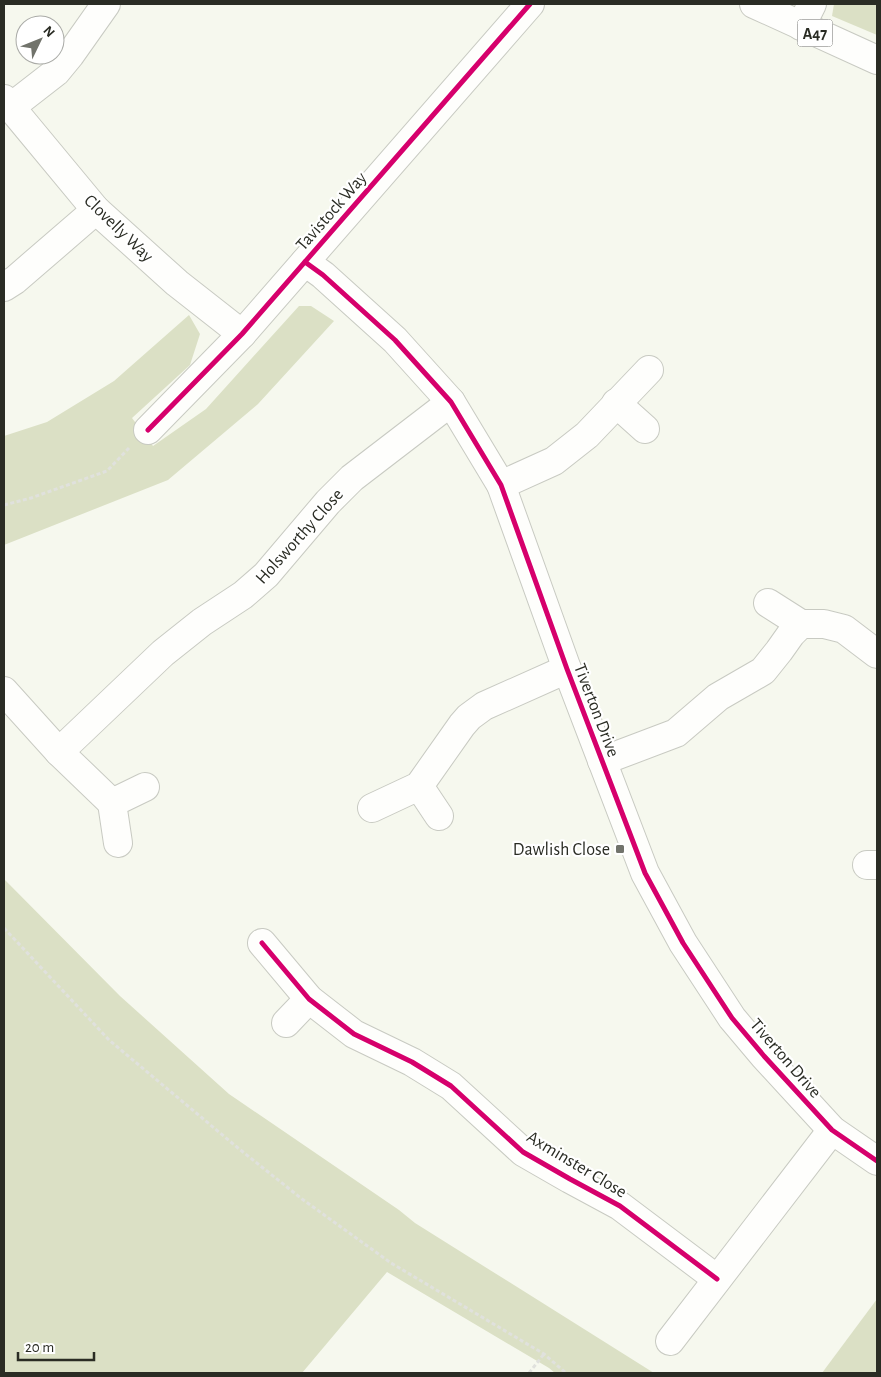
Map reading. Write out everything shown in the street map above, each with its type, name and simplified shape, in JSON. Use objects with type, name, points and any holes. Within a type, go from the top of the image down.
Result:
[{"type":"street","name":"Clovelly Way","points":[[106,4],[56,72],[7,103],[96,210],[177,282],[242,334]]},
{"type":"street","name":"Tavistock Way","points":[[148,430],[242,334],[530,4]]},
{"type":"street","name":"A47","points":[[754,4],[806,15],[877,60]]},
{"type":"street","points":[[4,287],[15,280],[96,210]]},
{"type":"street","name":"Tiverton Drive","points":[[304,262],[323,275],[395,340],[451,402],[501,485],[567,669],[645,873],[683,943],[732,1018],[764,1056],[832,1130],[877,1161]]},
{"type":"street","points":[[501,485],[554,461],[587,434],[648,370]]},
{"type":"street","name":"Holsworthy Close","points":[[60,752],[162,653],[202,622],[243,595],[266,575],[328,502],[352,478],[451,402]]},
{"type":"street","points":[[616,404],[645,429]]},
{"type":"street","points":[[768,603],[801,624],[824,624],[844,629],[877,654]]},
{"type":"street","points":[[602,761],[676,733],[718,697],[763,671],[801,624]]},
{"type":"street","name":"Tiverton Drive","points":[[372,808],[419,786],[462,725],[484,706],[567,669]]},
{"type":"street","points":[[4,691],[60,752],[112,803],[118,843]]},
{"type":"street","points":[[419,786],[439,816]]},
{"type":"street","points":[[112,803],[145,787]]},
{"type":"street","name":"Axminster Close","points":[[262,943],[309,999],[354,1034],[412,1062],[451,1086],[523,1152],[620,1206],[717,1279]]},
{"type":"street","points":[[286,1023],[309,999]]},
{"type":"street","points":[[670,1341],[832,1130]]},
{"type":"path","points":[[4,505],[31,498],[107,471],[148,430]]},
{"type":"path","points":[[4,928],[109,1040],[302,1199],[391,1263],[544,1354],[566,1373]]},
{"type":"path","points":[[528,1373],[544,1354]]},
{"type":"green space","points":[[834,4],[877,4],[877,35],[832,16]]},
{"type":"green space","points":[[299,306],[311,306],[334,321],[258,404],[168,480],[4,545],[4,436],[47,422],[114,381],[189,315],[200,334],[190,365],[132,418],[153,446],[206,409]]},
{"type":"green space","points":[[4,879],[120,996],[229,1094],[399,1210],[415,1223],[654,1373],[555,1373],[387,1272],[302,1373],[4,1373]]},
{"type":"green space","points":[[877,1299],[877,1373],[822,1373]]},
{"type":"cycle path","points":[[148,430],[242,334],[530,4]]},
{"type":"cycle path","points":[[305,262],[323,275],[395,340],[451,402],[501,485],[567,669],[645,873],[683,943],[732,1018],[764,1056],[832,1130],[877,1161]]},
{"type":"cycle path","points":[[262,943],[309,999],[354,1034],[412,1062],[451,1086],[523,1152],[620,1206],[717,1279]]},
{"type":"place","name":"Dawlish Close","points":[[620,849]]}]
